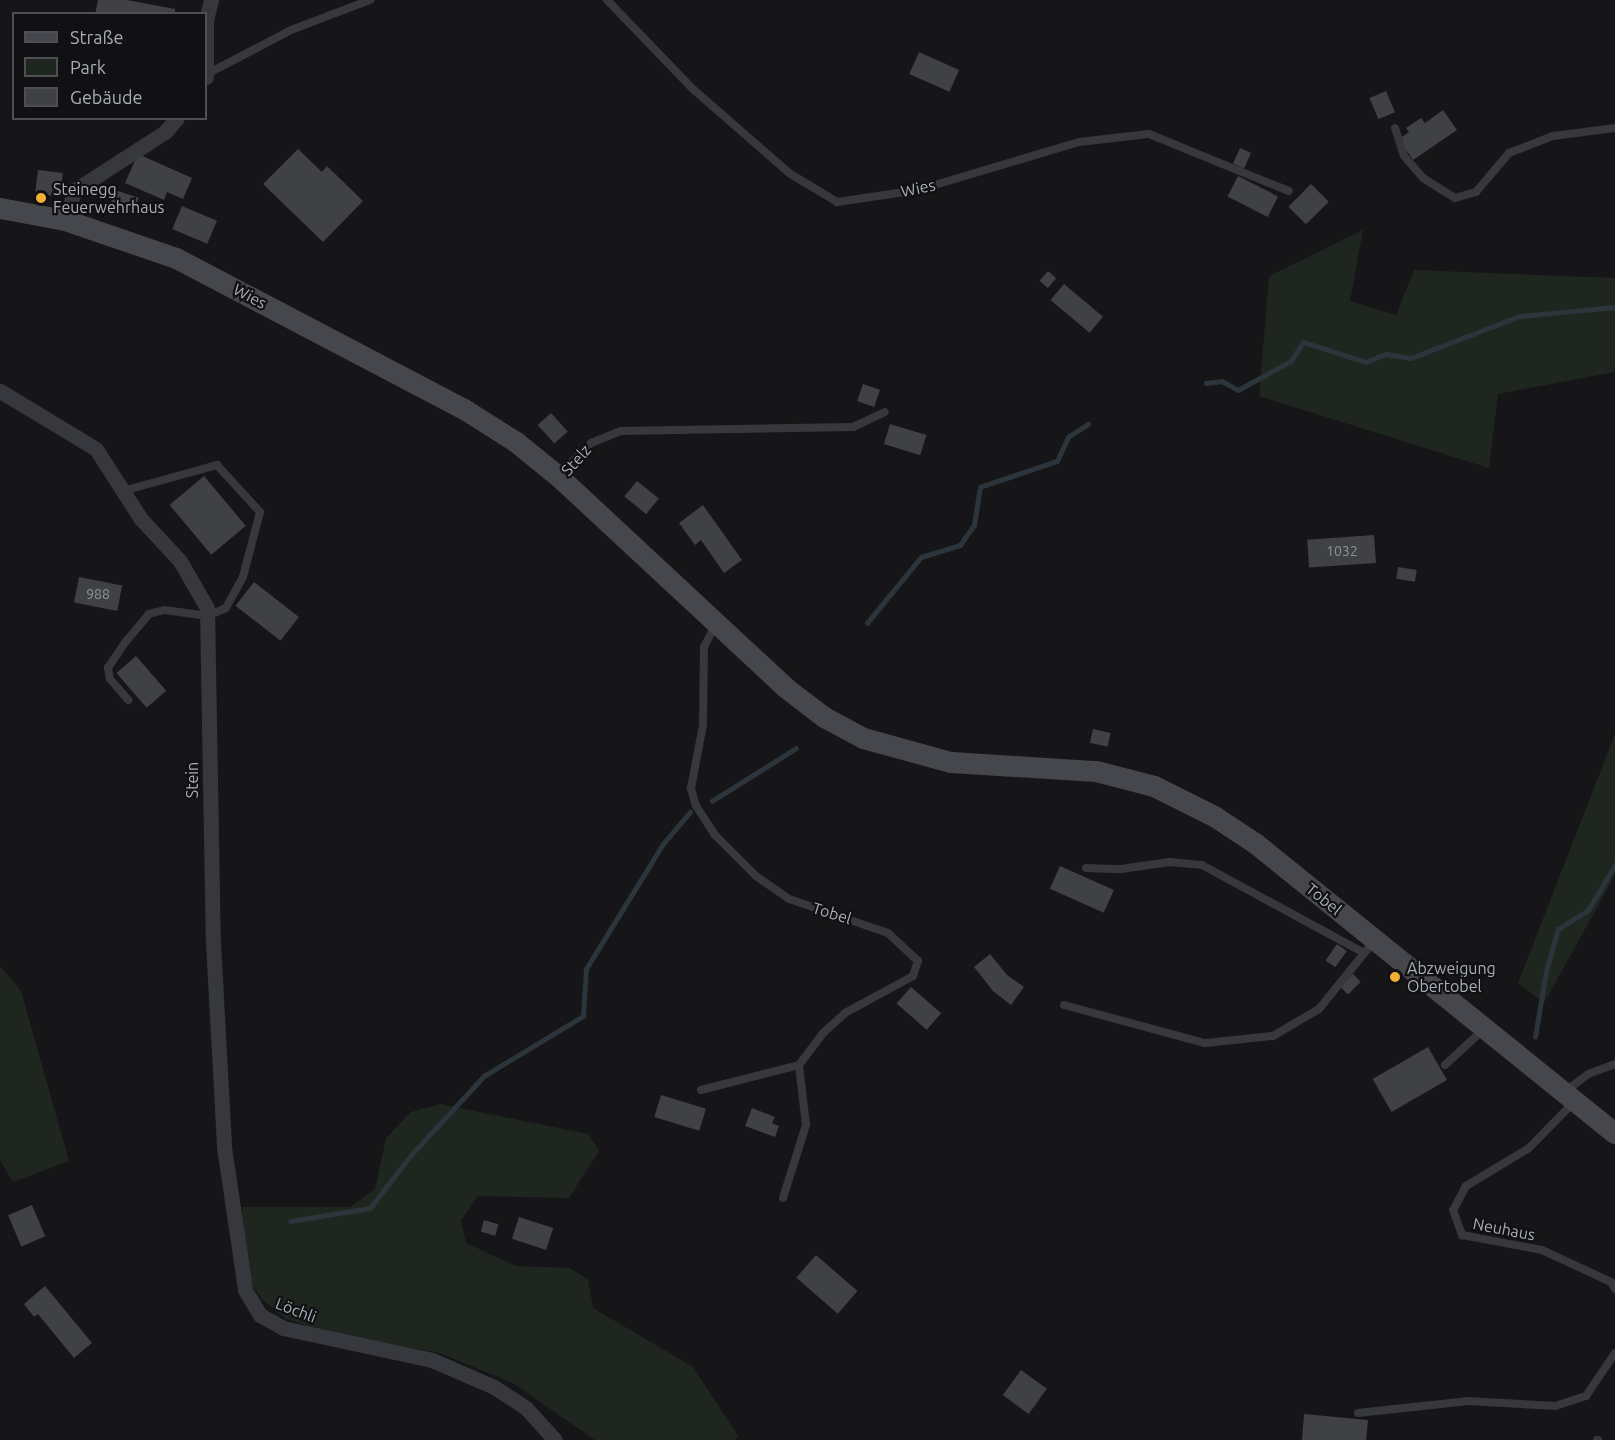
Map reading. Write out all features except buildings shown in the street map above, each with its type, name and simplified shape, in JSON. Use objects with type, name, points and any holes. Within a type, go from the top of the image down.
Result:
[{"type":"main road","name":"Wies","points":[[0,208],[64,220],[186,263],[464,409],[516,442],[558,476]]},
{"type":"main road","name":"Stelz","points":[[558,476],[716,624],[806,704]]},
{"type":"main road","name":"Tobel","points":[[806,704],[863,738],[908,753],[951,762],[1096,771],[1172,794],[1255,843],[1370,946],[1486,1028],[1615,1132]]},
{"type":"street","points":[[207,16],[211,0]]},
{"type":"street","points":[[64,220],[75,190],[165,132],[175,120]]},
{"type":"street","name":"Stein","points":[[0,391],[96,449],[141,519],[180,561],[195,584],[208,616],[213,942],[224,1147],[239,1257]]},
{"type":"street","name":"Löchli","points":[[239,1257],[245,1290],[260,1315],[308,1335],[432,1360],[494,1387],[526,1408],[555,1440]]},
{"type":"lane","points":[[207,75],[291,30],[370,0]]},
{"type":"lane","name":"Wies","points":[[607,0],[694,90],[789,172],[837,202],[918,190],[1079,142],[1149,134],[1289,191]]},
{"type":"lane","points":[[1395,128],[1404,156],[1423,178],[1455,198],[1476,192],[1509,153],[1552,136],[1615,128]]},
{"type":"lane","name":"Stelz","points":[[558,476],[591,443],[621,431],[853,427],[885,412]]},
{"type":"lane","points":[[123,491],[217,465],[260,512],[243,577],[226,608],[208,616],[164,610],[149,614],[108,668],[110,679],[128,700]]},
{"type":"lane","name":"Tobel","points":[[716,624],[704,647],[703,725],[691,788],[696,806],[715,835],[756,876],[789,899],[888,933],[918,961],[913,976],[845,1013],[823,1033],[799,1065]]},
{"type":"lane","points":[[1064,1005],[1205,1043],[1273,1036],[1319,1009],[1370,946],[1202,865],[1169,862],[1121,869],[1086,868]]},
{"type":"lane","points":[[1445,1065],[1486,1028]]},
{"type":"lane","points":[[1570,1096],[1588,1074],[1615,1064]]},
{"type":"lane","points":[[701,1090],[799,1065],[806,1125],[783,1198]]},
{"type":"lane","name":"Neuhaus","points":[[1570,1096],[1529,1148],[1466,1185],[1453,1210],[1462,1234],[1542,1250],[1611,1282],[1615,1289]]},
{"type":"lane","points":[[1358,1413],[1468,1401],[1555,1406],[1586,1396],[1615,1353]]},
{"type":"green space","points":[[1363,230],[1350,301],[1396,315],[1414,270],[1615,278],[1615,372],[1498,394],[1489,468],[1259,396],[1269,276]]},
{"type":"green space","points":[[1615,734],[1615,875],[1544,1003],[1518,983]]},
{"type":"green space","points":[[0,966],[21,991],[69,1161],[13,1182],[0,1160]]},
{"type":"green space","points":[[440,1104],[588,1134],[599,1151],[569,1198],[478,1196],[461,1220],[466,1243],[516,1266],[569,1268],[588,1279],[593,1308],[693,1367],[738,1436],[735,1440],[595,1440],[513,1383],[439,1353],[335,1334],[286,1319],[263,1300],[246,1278],[237,1240],[243,1207],[350,1207],[375,1189],[386,1138],[411,1112]]},
{"type":"waterway","points":[[1206,383],[1222,381],[1238,390],[1291,361],[1303,342],[1366,362],[1386,354],[1411,358],[1520,316],[1615,307]]},
{"type":"waterway","points":[[867,623],[921,557],[960,545],[974,525],[980,487],[1057,461],[1068,437],[1088,424]]},
{"type":"waterway","points":[[712,801],[796,748]]},
{"type":"waterway","points":[[290,1221],[370,1208],[411,1155],[484,1076],[583,1016],[586,969],[663,844],[690,812]]},
{"type":"waterway","points":[[1535,1037],[1546,971],[1558,929],[1588,910],[1615,865]]},
{"type":"place","name":"Steinegg Feuerwehrhaus","points":[[41,198]]},
{"type":"place","name":"Abzweigung Obertobel","points":[[1395,977]]}]
